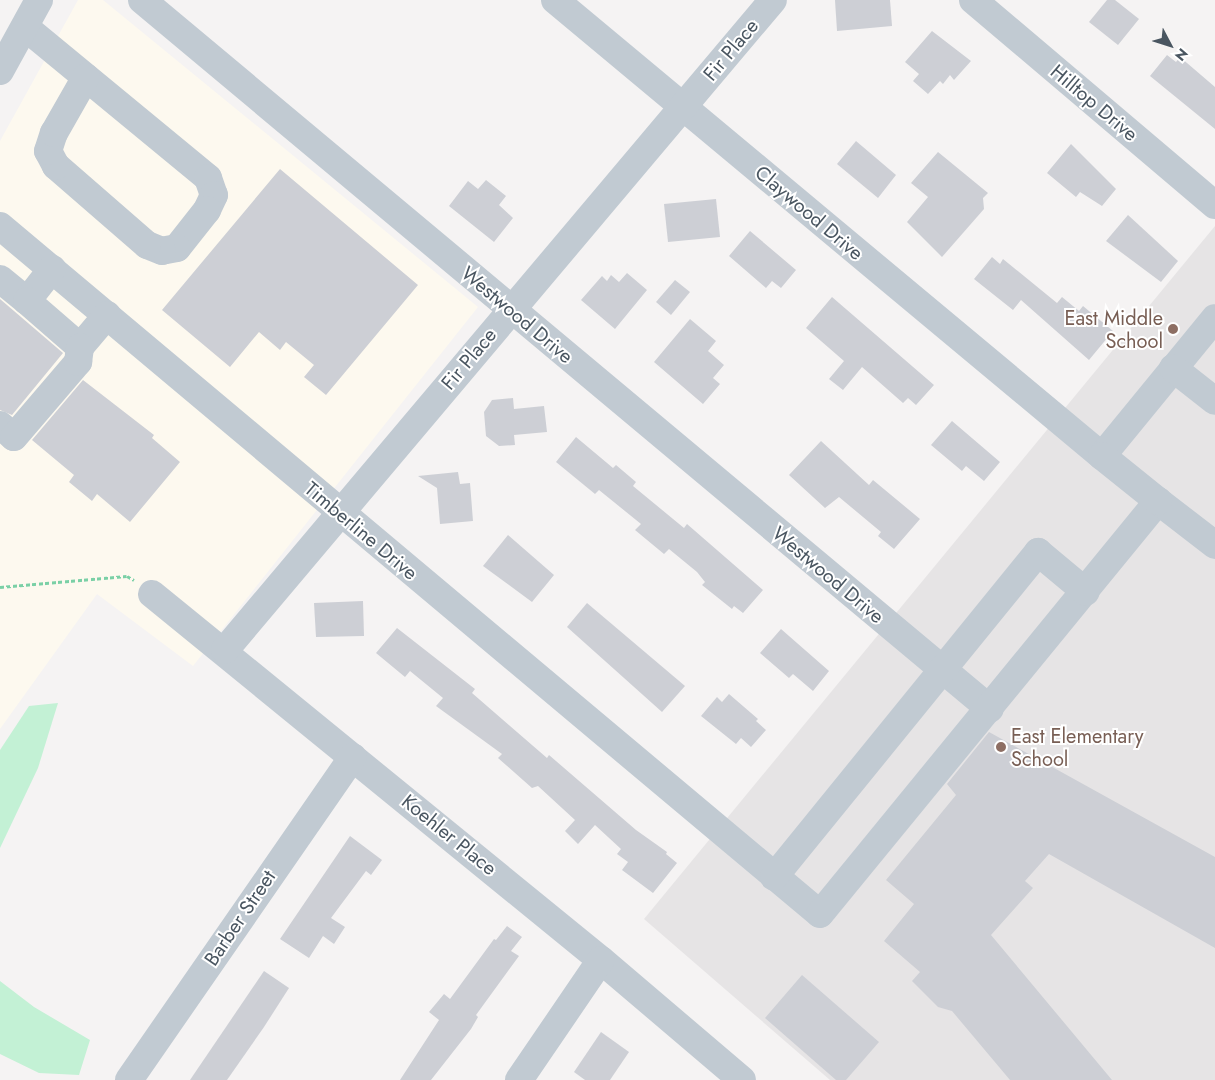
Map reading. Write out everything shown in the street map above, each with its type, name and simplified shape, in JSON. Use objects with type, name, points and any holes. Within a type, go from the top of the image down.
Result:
[{"type":"street","points":[[0,71],[39,0]]},
{"type":"street","name":"Westwood Drive","points":[[142,0],[990,709]]},
{"type":"street","name":"Claywood Drive","points":[[555,0],[1063,426],[1215,545]]},
{"type":"street","name":"Fir Place","points":[[224,650],[773,0]]},
{"type":"street","name":"Hilltop Drive","points":[[973,0],[1215,205]]},
{"type":"street","points":[[25,26],[208,178],[214,195],[207,210],[177,248],[162,251],[147,245],[56,166],[48,152],[54,133],[86,77]]},
{"type":"street","name":"Timberline Drive","points":[[0,226],[723,836],[820,914],[990,709]]},
{"type":"street","points":[[27,301],[52,269]]},
{"type":"street","points":[[0,279],[80,347]]},
{"type":"street","points":[[0,425],[14,437],[78,362],[80,347],[107,315]]},
{"type":"street","points":[[1102,456],[1215,318]]},
{"type":"street","points":[[1174,368],[1215,401]]},
{"type":"street","points":[[990,709],[1158,501]]},
{"type":"street","points":[[774,877],[1038,552],[1086,592]]},
{"type":"street","name":"Koehler Place","points":[[152,594],[224,650],[601,960],[742,1080]]},
{"type":"street","name":"Barber Street","points":[[129,1080],[353,757]]},
{"type":"street","points":[[519,1080],[601,960]]},
{"type":"path","points":[[0,587],[127,576],[152,594]]},
{"type":"shaded area","points":[[78,0],[103,0],[478,307],[193,666],[97,594],[0,729],[0,141]]},
{"type":"shaded area","name":"East Elementary School","points":[[1215,226],[1215,1080],[830,1080],[644,919]]},
{"type":"green space","points":[[58,703],[38,768],[0,848],[0,750],[29,706]]},
{"type":"green space","points":[[0,981],[34,1007],[90,1040],[79,1075],[39,1073],[0,1054]]},
{"type":"building","points":[[835,0],[890,0],[892,26],[837,31]]},
{"type":"building","points":[[1107,0],[1115,0],[1139,19],[1118,45],[1089,22]]},
{"type":"building","points":[[932,31],[971,61],[954,80],[950,75],[943,84],[940,81],[928,94],[913,81],[919,74],[905,62]]},
{"type":"building","points":[[1167,55],[1176,62],[1180,57],[1215,87],[1215,129],[1150,76]]},
{"type":"building","points":[[856,141],[896,175],[878,198],[837,164]]},
{"type":"building","points":[[1071,144],[1116,189],[1102,206],[1080,192],[1076,197],[1047,173]]},
{"type":"building","points":[[938,152],[988,193],[983,198],[984,209],[942,257],[907,222],[928,197],[911,183]]},
{"type":"building","points":[[280,169],[418,285],[326,395],[304,377],[314,365],[286,342],[280,350],[259,332],[230,367],[162,310]]},
{"type":"building","points":[[486,180],[506,196],[499,205],[513,218],[494,242],[449,206],[468,181],[478,189]]},
{"type":"building","points":[[716,199],[720,237],[668,242],[664,204]]},
{"type":"building","points":[[1128,215],[1178,261],[1161,282],[1106,241]]},
{"type":"building","points":[[750,231],[796,270],[781,288],[772,281],[766,288],[729,256]]},
{"type":"building","points":[[992,257],[1000,264],[1003,259],[1057,303],[1062,297],[1079,311],[1083,306],[1113,331],[1089,360],[1021,300],[1013,310],[974,279]]},
{"type":"building","points":[[627,273],[647,290],[615,329],[581,300],[602,276],[607,281],[611,275],[619,282]]},
{"type":"building","points":[[675,280],[690,292],[671,315],[656,302]]},
{"type":"building","points":[[832,297],[934,385],[916,405],[908,398],[903,403],[862,367],[843,390],[829,379],[844,361],[806,328]]},
{"type":"building","points":[[0,299],[63,353],[12,415],[0,410]]},
{"type":"building","points":[[690,319],[716,341],[708,351],[724,365],[713,378],[720,384],[703,404],[654,362]]},
{"type":"building","points":[[83,380],[154,435],[152,438],[180,462],[130,522],[97,494],[92,501],[69,482],[74,475],[32,440]]},
{"type":"building","points":[[513,398],[514,409],[544,406],[547,432],[514,435],[515,445],[499,446],[486,436],[484,412],[492,400]]},
{"type":"building","points":[[952,421],[1000,462],[984,481],[966,466],[962,471],[931,445]]},
{"type":"building","points":[[576,437],[613,468],[616,465],[636,482],[633,486],[684,528],[687,524],[763,590],[743,613],[734,606],[732,609],[702,585],[705,582],[697,572],[669,549],[664,554],[635,530],[641,524],[599,490],[595,494],[556,462]]},
{"type":"building","points":[[821,441],[869,485],[873,480],[920,519],[894,549],[878,536],[881,532],[839,497],[825,508],[789,475]]},
{"type":"building","points":[[458,472],[460,484],[470,483],[473,521],[440,524],[437,488],[418,476]]},
{"type":"building","points":[[508,535],[554,575],[532,602],[483,566]]},
{"type":"building","points":[[363,601],[364,636],[316,637],[314,603]]},
{"type":"building","points":[[587,603],[685,686],[662,712],[567,627]]},
{"type":"building","points":[[397,628],[475,689],[472,693],[547,758],[549,755],[636,830],[667,852],[666,854],[677,863],[653,893],[622,870],[628,862],[617,854],[621,849],[595,825],[578,844],[565,831],[575,820],[538,786],[532,788],[498,758],[502,754],[436,706],[443,698],[410,671],[405,677],[376,653]]},
{"type":"building","points":[[781,629],[829,671],[813,691],[793,674],[789,678],[760,653]]},
{"type":"building","points":[[729,694],[758,719],[756,721],[766,730],[751,747],[741,738],[736,744],[701,716],[717,697],[722,702]]},
{"type":"building","points":[[989,732],[1215,857],[1215,948],[1049,854],[1025,881],[1033,888],[991,935],[1112,1080],[1010,1080],[952,1011],[938,1007],[912,981],[920,972],[884,941],[914,904],[886,880],[956,795],[947,784]]},
{"type":"building","points":[[350,836],[382,860],[371,875],[366,871],[331,918],[345,927],[334,944],[323,936],[309,958],[280,939]]},
{"type":"building","points":[[507,926],[522,937],[511,951],[519,956],[476,1015],[478,1017],[471,1029],[431,1080],[400,1080],[439,1020],[429,1012],[444,994],[450,999],[494,939],[496,940]]},
{"type":"building","points":[[264,971],[289,988],[264,1027],[227,1080],[190,1080]]},
{"type":"building","points":[[802,975],[879,1042],[846,1080],[836,1080],[765,1018]]},
{"type":"building","points":[[601,1032],[629,1052],[610,1080],[585,1080],[574,1072]]},
{"type":"place","name":"East Middle School","points":[[1173,329]]},
{"type":"place","name":"East Elementary School","points":[[1001,747]]}]
